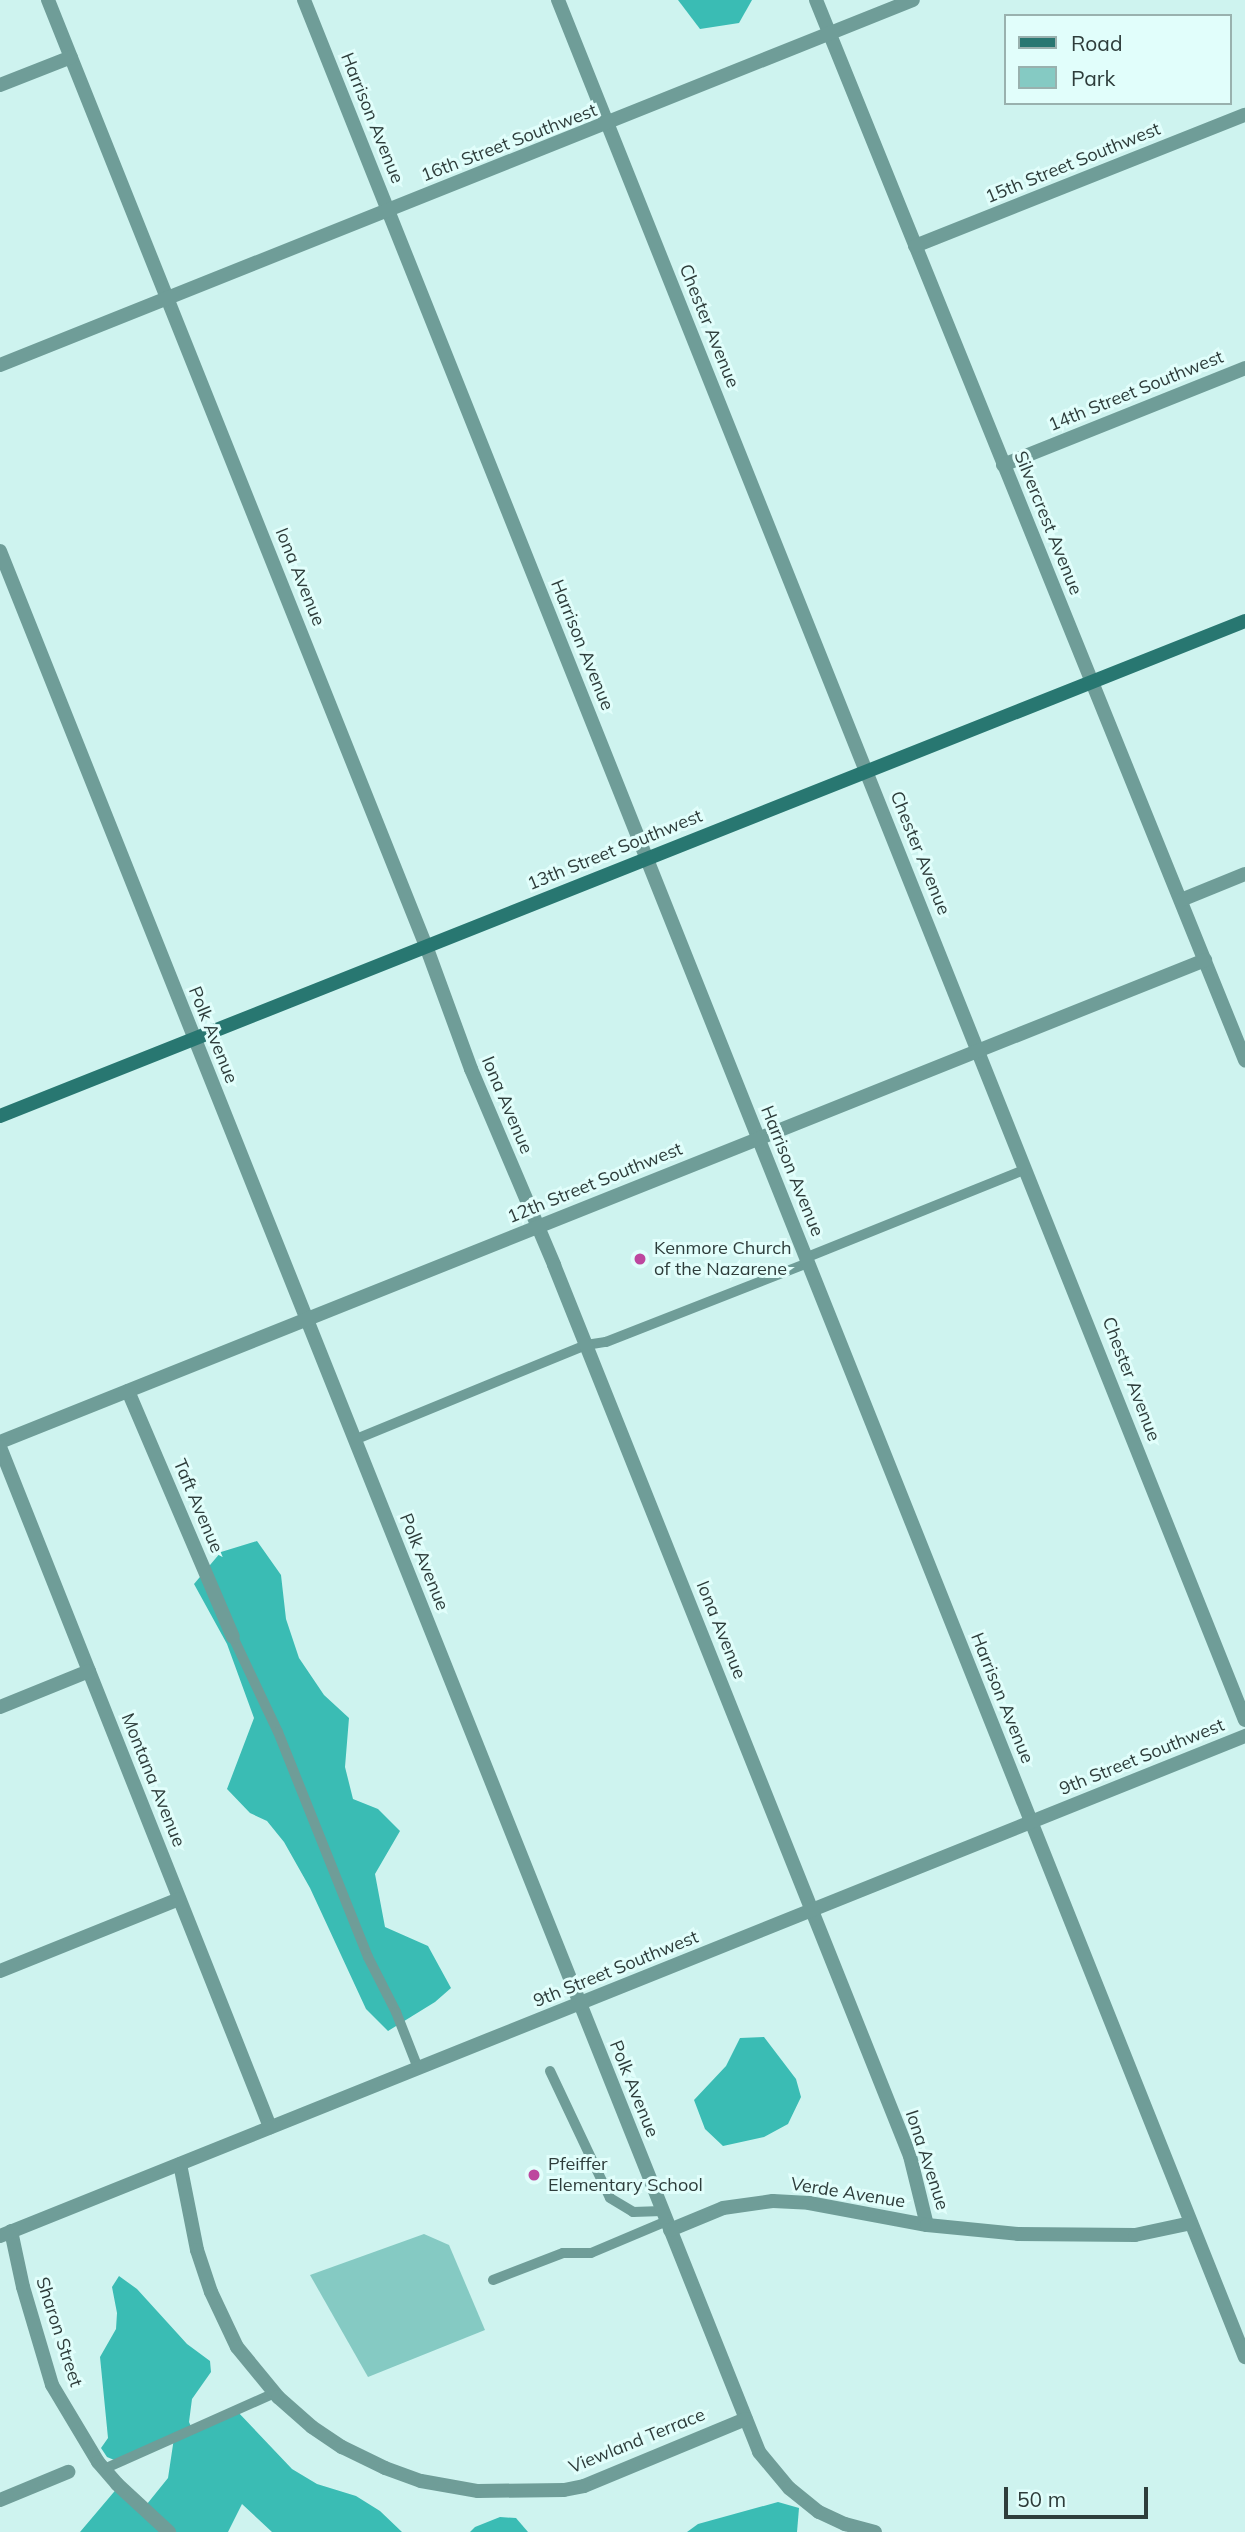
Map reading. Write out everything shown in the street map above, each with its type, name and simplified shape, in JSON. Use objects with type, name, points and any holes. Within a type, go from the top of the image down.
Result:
[{"type":"street","name":"Iona Avenue","points":[[48,0],[426,946],[471,1069],[538,1226],[910,2156],[928,2225]]},
{"type":"street","name":"Harrison Avenue","points":[[304,0],[1245,2357]]},
{"type":"street","name":"Chester Avenue","points":[[558,0],[1245,1720]]},
{"type":"street","name":"Silvercrest Avenue","points":[[816,0],[1245,1060]]},
{"type":"street","name":"16th Street Southwest","points":[[0,365],[608,125],[913,0]]},
{"type":"street","points":[[0,85],[71,57]]},
{"type":"street","name":"15th Street Southwest","points":[[915,246],[1245,115]]},
{"type":"street","name":"14th Street Southwest","points":[[1003,465],[1245,368]]},
{"type":"street","name":"Polk Avenue","points":[[0,551],[759,2452],[789,2488],[830,2518],[875,2532]]},
{"type":"street","name":"13th Street Southwest","points":[[0,1116],[1245,621]]},
{"type":"street","points":[[1181,900],[1245,874]]},
{"type":"street","name":"12th Street Southwest","points":[[0,1445],[306,1319],[1205,960]]},
{"type":"street","name":"Taft Avenue","points":[[128,1391],[233,1637]]},
{"type":"street","name":"Montana Avenue","points":[[0,1445],[270,2127]]},
{"type":"street","points":[[0,1707],[89,1671]]},
{"type":"street","name":"9th Street Southwest","points":[[6,2233],[1245,1736]]},
{"type":"street","points":[[0,1971],[179,1899]]},
{"type":"street","name":"Viewland Terrace","points":[[180,2164],[197,2250],[211,2292],[237,2347],[275,2393],[312,2427],[342,2447],[385,2468],[421,2481],[478,2491],[540,2491],[583,2486],[746,2418]]},
{"type":"street","name":"Verde Avenue","points":[[666,2221],[723,2208],[773,2201],[809,2203],[928,2225],[1018,2234],[1087,2237],[1135,2235],[1191,2223]]},
{"type":"street","name":"Sharon Street","points":[[6,2233],[52,2385],[104,2469],[169,2532]]},
{"type":"street","points":[[0,2500],[68,2472]]},
{"type":"lane","points":[[355,1440],[586,1345],[606,1342],[1026,1169]]},
{"type":"lane","points":[[233,1637],[278,1732],[363,1945],[396,2012],[418,2068]]},
{"type":"lane","points":[[550,2071],[610,2198],[633,2212],[666,2221]]},
{"type":"lane","points":[[493,2280],[562,2253],[591,2253],[666,2221]]},
{"type":"lane","points":[[104,2469],[275,2393]]},
{"type":"green space","points":[[424,2234],[449,2245],[485,2330],[368,2377],[310,2275]]},
{"type":"shaded area","points":[[678,0],[752,0],[739,23],[700,29]]},
{"type":"shaded area","points":[[257,1541],[281,1575],[286,1619],[299,1658],[324,1695],[349,1718],[345,1767],[353,1799],[378,1809],[400,1831],[375,1874],[385,1927],[428,1946],[451,1988],[435,2002],[388,2031],[366,2009],[310,1888],[284,1842],[267,1821],[250,1813],[227,1789],[254,1718],[227,1644],[194,1584],[221,1552]]},
{"type":"shaded area","points":[[764,2037],[796,2079],[801,2097],[788,2124],[764,2137],[723,2146],[705,2129],[694,2100],[726,2066],[740,2038]]},
{"type":"shaded area","points":[[119,2276],[137,2289],[187,2344],[210,2361],[211,2372],[192,2399],[189,2422],[192,2429],[236,2410],[292,2469],[317,2484],[356,2496],[380,2511],[402,2532],[272,2532],[242,2504],[228,2532],[80,2532],[119,2486],[143,2509],[168,2478],[174,2438],[119,2462],[107,2457],[101,2448],[108,2438],[100,2357],[116,2329],[117,2313],[112,2287]]},
{"type":"shaded area","points":[[778,2502],[799,2508],[797,2532],[687,2532],[698,2524]]},
{"type":"shaded area","points":[[500,2517],[516,2518],[528,2532],[470,2532],[475,2527]]},
{"type":"place","name":"Kenmore Church of the Nazarene","points":[[640,1259]]},
{"type":"place","name":"Pfeiffer Elementary School","points":[[534,2175]]}]
